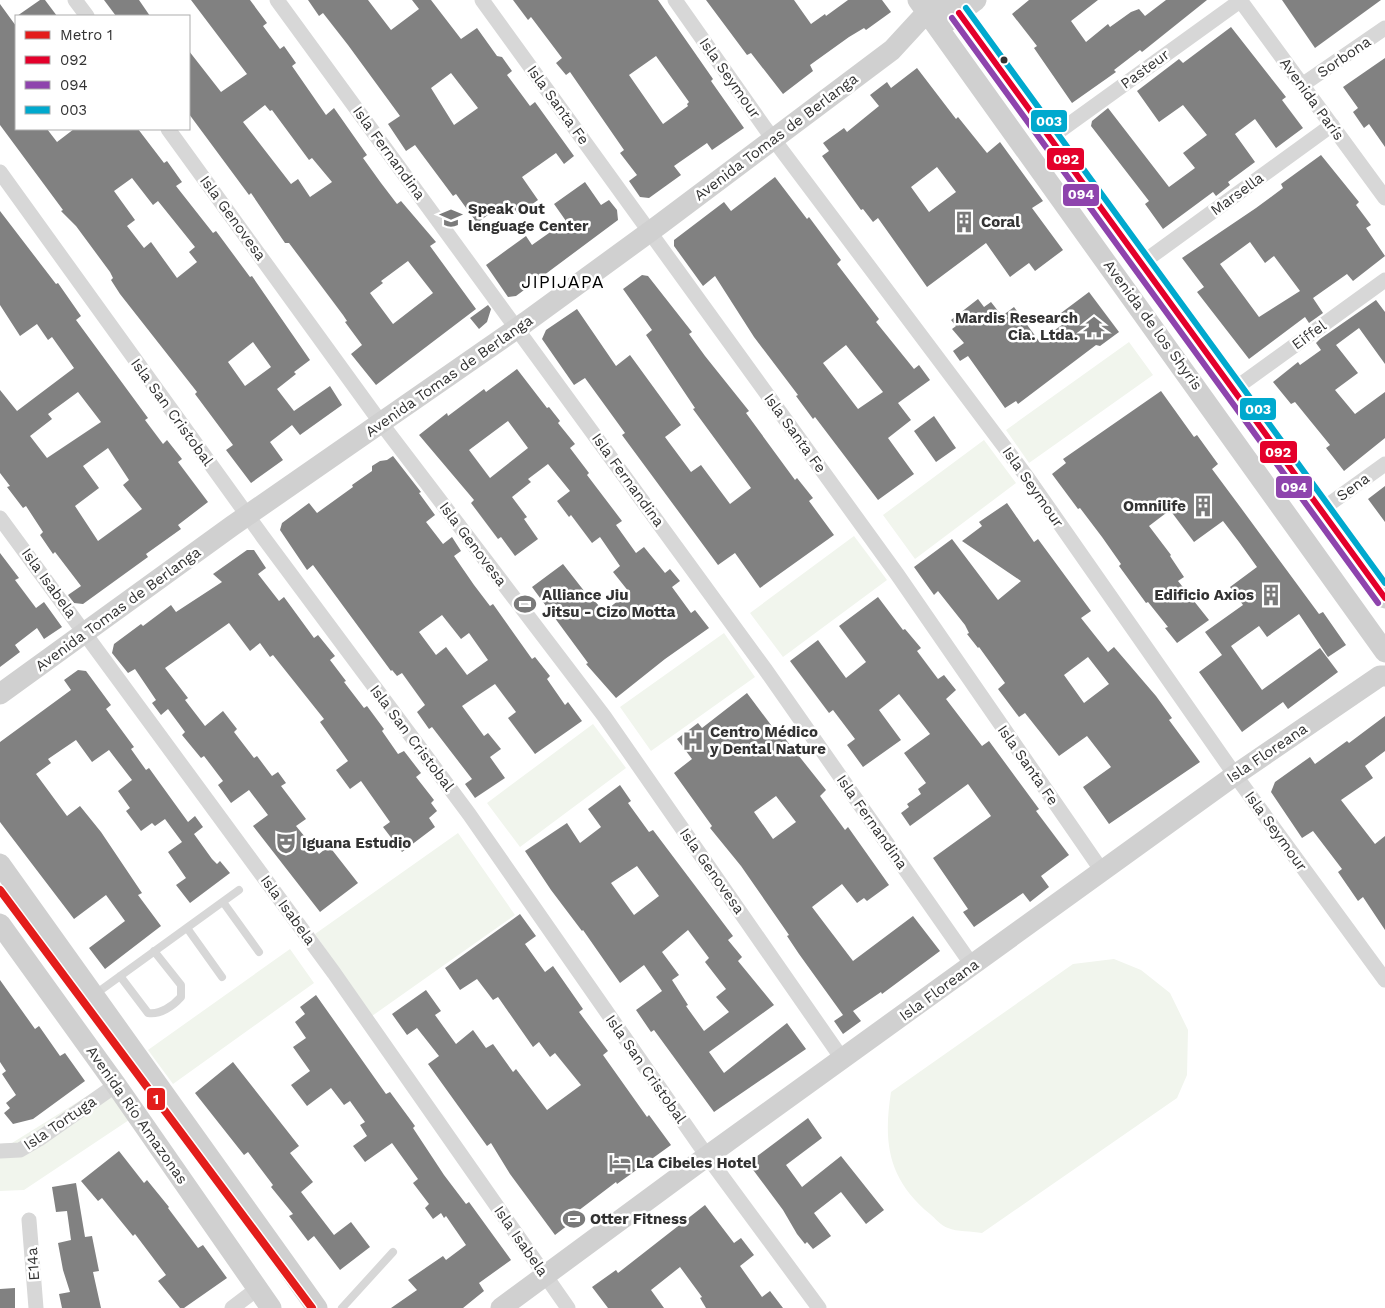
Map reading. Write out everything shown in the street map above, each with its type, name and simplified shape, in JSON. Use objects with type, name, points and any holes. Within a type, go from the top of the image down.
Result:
[{"type":"main road","name":"Avenida Tomas de Berlanga","points":[[0,694],[248,516],[517,328],[650,231],[892,50],[927,13],[951,4],[976,0]]},
{"type":"main road","name":"Avenida de los Shyris","points":[[951,4],[1385,598]]},
{"type":"main road","name":"Avenida de los Shyris","points":[[927,13],[1385,652]]},
{"type":"main road","name":"Isla Floreana","points":[[501,1308],[707,1156],[843,1060],[1235,775],[1383,672]]},
{"type":"main road","points":[[0,864],[317,1308]]},
{"type":"main road","name":"Avenida Río Amazonas","points":[[0,924],[116,1085],[271,1308]]},
{"type":"street","points":[[75,0],[86,15]]},
{"type":"street","name":"Isla Fernandina","points":[[277,0],[760,661],[972,965]]},
{"type":"street","name":"Isla Santa Fe","points":[[482,0],[897,574],[1102,871]]},
{"type":"street","name":"Isla Seymour","points":[[675,0],[773,138],[1027,477],[1235,775],[1385,980]]},
{"type":"street","name":"Avenida París","points":[[1240,0],[1383,191]]},
{"type":"street","name":"Pasteur","points":[[1050,138],[1240,0]]},
{"type":"street","name":"Sorbona","points":[[1302,85],[1385,28]]},
{"type":"street","name":"Marsella","points":[[1142,263],[1332,125]]},
{"type":"street","name":"Isla Genovesa","points":[[169,130],[381,423],[604,716],[843,1060]]},
{"type":"street","name":"Isla San Cristobal","points":[[0,172],[248,516],[469,814],[707,1156],[819,1308]]},
{"type":"street","name":"Eiffel","points":[[1233,390],[1385,280]]},
{"type":"street","name":"Sena","points":[[1321,510],[1385,464]]},
{"type":"street","name":"Isla Isabela","points":[[0,518],[334,973],[568,1308]]},
{"type":"street","name":"Isla Tortuga","points":[[0,1151],[20,1150],[39,1139],[116,1085]]},
{"type":"street","name":"E14a","points":[[29,1220],[36,1308]]},
{"type":"street","points":[[232,1308],[257,1289]]},
{"type":"lane","points":[[93,996],[239,890]]},
{"type":"lane","points":[[223,902],[259,952]]},
{"type":"lane","points":[[187,928],[222,977]]},
{"type":"lane","points":[[120,976],[148,1013],[154,1014],[175,1003],[181,997],[180,985],[154,951]]},
{"type":"lane","points":[[342,1308],[393,1252]]},
{"type":"shaded area","points":[[1129,342],[1153,375],[1029,463],[1006,430]]},
{"type":"shaded area","points":[[984,440],[1016,483],[915,559],[883,515]]},
{"type":"shaded area","points":[[854,536],[887,580],[783,657],[750,613]]},
{"type":"shaded area","points":[[724,633],[755,677],[651,751],[620,707]]},
{"type":"shaded area","points":[[593,724],[626,768],[520,847],[487,803]]},
{"type":"shaded area","points":[[458,833],[515,915],[372,1016],[315,934]]},
{"type":"shaded area","points":[[290,949],[314,983],[173,1084],[148,1050]]},
{"type":"shaded area","points":[[1114,959],[1141,970],[1170,993],[1188,1030],[1187,1075],[1177,1098],[982,1233],[956,1230],[943,1226],[916,1201],[897,1173],[889,1144],[888,1128],[891,1092],[1073,964]]},
{"type":"shaded area","points":[[105,1085],[129,1120],[24,1190],[0,1191],[0,1144],[12,1143]]},
{"type":"building","points":[[40,0],[45,0],[56,15],[18,15]]},
{"type":"building","points":[[104,0],[139,0],[149,15],[115,15]]},
{"type":"building","points":[[191,0],[250,0],[267,23],[263,26],[280,49],[284,46],[296,63],[292,66],[326,115],[334,108],[367,155],[363,158],[381,183],[397,204],[401,201],[436,242],[430,246],[476,309],[376,385],[351,354],[362,345],[345,322],[347,321],[343,315],[289,243],[285,243],[251,193],[249,195],[190,115],[190,52],[221,92],[247,74]],"holes":[[[265,105],[270,111],[272,110],[309,160],[312,158],[332,182],[310,197],[298,179],[291,184],[243,122]],[[408,261],[433,293],[393,324],[370,293],[383,283],[381,281]]]},
{"type":"building","points":[[308,0],[368,0],[391,30],[419,9],[412,0],[431,0],[461,39],[477,28],[497,56],[502,57],[512,71],[507,75],[530,106],[535,102],[574,156],[564,164],[556,153],[522,177],[538,200],[518,214],[508,200],[477,223],[456,194],[453,196],[415,145],[406,151],[388,124],[400,116],[323,13],[319,16]],"holes":[[[451,73],[478,108],[454,125],[431,88]]]},
{"type":"building","points":[[513,0],[658,0],[713,79],[711,81],[744,128],[712,150],[707,143],[674,166],[681,175],[649,198],[640,197],[629,181],[637,175],[620,153],[624,150],[570,72],[566,75],[556,63],[562,58],[531,17],[528,20]],"holes":[[[656,56],[689,102],[688,106],[663,124],[629,75]]]},
{"type":"building","points":[[706,0],[794,0],[811,24],[848,0],[882,0],[891,12],[866,30],[864,28],[849,37],[810,65],[813,71],[783,94],[751,53],[747,55]]},
{"type":"building","points":[[1029,0],[1098,0],[1071,21],[1086,42],[1108,24],[1110,27],[1131,12],[1139,9],[1145,16],[1166,0],[1207,0],[1142,52],[1140,50],[1114,70],[1116,72],[1072,103],[1034,48],[1037,46],[1012,14]]},
{"type":"building","points":[[1282,0],[1381,0],[1315,48]]},
{"type":"building","points":[[0,4],[15,25],[15,130],[48,130],[57,142],[73,130],[139,130],[164,163],[167,161],[182,182],[176,186],[213,233],[216,231],[250,277],[252,276],[310,360],[294,372],[296,374],[277,389],[294,411],[330,386],[342,405],[300,435],[292,425],[270,442],[283,460],[251,483],[226,450],[233,445],[195,394],[197,392],[120,294],[111,280],[113,278],[110,272],[76,226],[61,211],[63,210],[0,125]],"holes":[[[132,178],[153,205],[158,201],[195,247],[189,252],[197,262],[177,278],[151,242],[144,248],[127,226],[135,220],[114,191]],[[253,342],[271,367],[245,386],[228,362]]]},
{"type":"building","points":[[1231,27],[1286,97],[1282,100],[1303,128],[1276,148],[1255,119],[1235,134],[1255,162],[1228,182],[1230,185],[1216,196],[1213,192],[1163,229],[1145,204],[1149,201],[1091,126],[1092,121],[1108,108],[1169,187],[1195,168],[1183,153],[1207,135],[1183,105],[1159,122],[1137,91],[1179,59],[1183,63]]},
{"type":"building","points":[[1385,58],[1385,147],[1369,124],[1364,128],[1353,112],[1358,108],[1343,87]]},
{"type":"building","points":[[917,68],[956,119],[958,117],[987,153],[1000,142],[1043,201],[1032,208],[1063,250],[1035,271],[1029,263],[1010,277],[986,243],[927,287],[878,218],[873,222],[863,209],[861,210],[822,156],[829,151],[823,143],[844,128],[847,132],[879,106],[870,95],[887,82],[891,88]],"holes":[[[937,167],[956,192],[929,212],[911,187]]]},
{"type":"building","points":[[1321,155],[1359,202],[1356,205],[1371,225],[1366,228],[1385,256],[1353,281],[1347,274],[1313,298],[1323,313],[1309,323],[1305,317],[1249,359],[1197,292],[1204,287],[1182,258],[1283,188],[1281,184]],"holes":[[[1250,242],[1265,263],[1274,256],[1300,291],[1259,317],[1220,264]]]},
{"type":"building","points":[[775,177],[807,219],[809,217],[841,260],[837,264],[879,319],[876,322],[914,369],[919,365],[930,380],[898,403],[911,420],[888,438],[914,474],[878,500],[815,417],[813,419],[796,396],[798,395],[754,337],[715,276],[703,286],[674,246],[674,240],[724,202],[731,211]],"holes":[[[846,345],[883,392],[858,409],[823,363]]]},
{"type":"building","points":[[585,182],[601,205],[609,200],[617,210],[618,220],[516,296],[508,297],[486,265],[526,236],[532,245],[566,221],[554,204]]},
{"type":"building","points":[[0,211],[56,284],[58,283],[81,316],[76,320],[148,418],[145,420],[163,444],[167,440],[182,459],[178,462],[208,502],[178,525],[181,529],[146,554],[148,557],[83,604],[74,603],[68,595],[81,586],[55,552],[53,554],[40,535],[43,532],[26,506],[23,508],[7,487],[10,486],[0,473],[0,390],[17,411],[74,368],[52,337],[48,340],[37,324],[20,336],[0,305]],"holes":[[[78,392],[101,422],[47,458],[30,436],[52,419],[48,414]],[[108,448],[129,480],[123,485],[142,509],[98,541],[75,506],[99,488],[83,466]]]},
{"type":"building","points":[[642,275],[648,276],[692,332],[689,334],[749,411],[746,413],[795,480],[797,478],[813,498],[809,501],[834,535],[760,588],[735,553],[718,565],[622,435],[625,433],[585,378],[574,385],[542,339],[546,330],[577,309],[616,366],[630,355],[681,425],[665,437],[691,472],[701,465],[730,504],[751,488],[693,409],[695,408],[646,335],[652,330],[623,289]]},
{"type":"building","points":[[1089,292],[1119,332],[1100,346],[1096,345],[1018,404],[1016,401],[1005,408],[968,356],[960,361],[953,351],[964,343],[952,329],[956,326],[951,320],[978,299],[984,307],[991,302],[1002,316],[1014,307],[1039,341],[1062,325],[1057,316]]},
{"type":"building","points":[[1376,300],[1385,312],[1385,364],[1359,328],[1336,345],[1358,373],[1335,390],[1355,414],[1385,392],[1385,438],[1344,471],[1326,448],[1330,445],[1295,402],[1291,404],[1273,382],[1298,362],[1300,365],[1321,350],[1316,343],[1320,339]]},
{"type":"building","points":[[488,305],[491,309],[487,322],[479,329],[470,318]]},
{"type":"building","points":[[517,369],[547,408],[549,407],[560,421],[558,423],[575,444],[570,448],[589,473],[587,475],[622,521],[616,525],[636,553],[644,547],[665,573],[670,569],[680,581],[672,587],[691,613],[695,610],[709,628],[665,659],[616,698],[586,664],[588,663],[532,587],[563,564],[592,601],[594,600],[604,612],[629,592],[613,572],[620,566],[600,537],[592,543],[571,515],[569,517],[557,501],[570,491],[548,464],[528,479],[531,482],[512,497],[527,517],[524,519],[538,539],[515,556],[501,537],[498,539],[471,503],[474,500],[419,435],[447,413],[448,416],[484,389],[486,392]],"holes":[[[508,421],[528,448],[490,478],[469,450]]]},
{"type":"building","points":[[1161,391],[1194,437],[1197,435],[1218,464],[1212,469],[1319,614],[1323,612],[1346,645],[1328,657],[1299,614],[1267,637],[1259,626],[1231,646],[1262,690],[1320,648],[1338,672],[1288,709],[1283,702],[1242,732],[1199,672],[1222,655],[1205,632],[1243,605],[1230,587],[1257,567],[1239,542],[1223,521],[1194,542],[1170,510],[1149,526],[1171,555],[1184,577],[1178,581],[1209,620],[1177,643],[1165,628],[1168,627],[1148,602],[1146,603],[1119,566],[1121,564],[1102,537],[1052,474],[1066,463],[1063,459]]},
{"type":"building","points":[[934,416],[956,448],[936,462],[914,431]]},
{"type":"building","points":[[393,456],[421,492],[419,493],[435,515],[426,522],[443,544],[452,537],[461,551],[454,556],[474,585],[490,606],[493,604],[532,659],[535,657],[550,676],[547,679],[565,705],[568,702],[582,721],[535,754],[508,718],[516,712],[495,684],[462,706],[484,736],[488,733],[501,749],[490,757],[505,778],[475,798],[465,784],[472,779],[432,727],[429,729],[417,712],[425,705],[402,673],[397,676],[391,671],[313,565],[307,570],[280,530],[282,523],[309,503],[317,513],[372,471],[372,466],[380,461],[387,460]],"holes":[[[442,615],[461,639],[469,633],[488,660],[467,675],[446,647],[436,655],[419,632]]]},
{"type":"building","points":[[1385,486],[1385,522],[1368,499]]},
{"type":"building","points":[[1007,503],[1034,542],[1038,539],[1091,611],[1081,618],[1108,652],[1114,647],[1156,696],[1172,718],[1169,720],[1200,762],[1109,824],[1083,787],[1111,767],[1087,736],[1059,756],[1025,713],[1019,717],[998,689],[1005,683],[979,647],[967,634],[969,633],[965,625],[938,591],[934,595],[914,567],[952,539],[998,600],[1021,581],[962,541],[982,526],[979,522]],"holes":[[[1088,657],[1109,684],[1084,703],[1064,675]]]},
{"type":"building","points":[[247,550],[254,550],[266,568],[258,574],[279,601],[284,597],[314,638],[318,635],[335,656],[330,660],[346,681],[344,682],[364,708],[367,706],[384,729],[382,731],[398,754],[404,751],[421,773],[416,777],[434,800],[431,803],[437,811],[429,818],[435,827],[402,852],[383,827],[390,822],[361,781],[350,789],[336,770],[348,761],[320,722],[324,719],[273,655],[270,657],[260,643],[250,651],[229,623],[165,668],[188,698],[185,700],[205,726],[223,711],[237,729],[234,732],[254,758],[257,756],[272,776],[278,772],[286,783],[281,786],[306,819],[296,826],[319,854],[329,846],[358,883],[320,912],[253,826],[268,815],[249,790],[231,803],[218,785],[223,781],[204,756],[201,758],[182,735],[185,732],[168,709],[161,715],[152,703],[156,700],[135,669],[128,673],[112,653],[114,644],[141,624],[143,626],[171,605],[176,612],[222,582],[213,574]]},
{"type":"building","points":[[0,553],[19,578],[15,580],[36,608],[44,602],[62,627],[44,639],[37,628],[15,645],[20,652],[0,667]]},
{"type":"building","points":[[878,597],[903,630],[905,629],[921,648],[917,651],[938,679],[944,675],[956,690],[946,699],[982,746],[989,741],[1039,809],[1036,811],[1069,855],[1041,876],[1049,887],[1030,902],[1023,893],[974,927],[963,912],[968,909],[933,858],[991,816],[968,784],[910,826],[901,813],[909,807],[907,804],[921,794],[918,789],[926,783],[904,753],[930,734],[899,694],[879,710],[901,740],[863,767],[847,745],[855,739],[833,710],[829,713],[790,661],[818,640],[846,678],[866,662],[839,626]]},
{"type":"building","points":[[78,670],[86,671],[111,705],[106,709],[134,747],[131,749],[146,770],[149,768],[188,822],[195,816],[203,827],[194,834],[212,859],[217,864],[220,861],[230,873],[190,903],[176,885],[186,878],[168,852],[182,842],[165,819],[155,826],[152,823],[141,831],[126,811],[130,808],[118,791],[132,780],[109,750],[92,762],[76,740],[48,759],[51,763],[36,774],[67,816],[80,806],[101,832],[142,893],[138,895],[161,926],[105,969],[89,948],[125,921],[106,895],[74,919],[0,822],[0,742],[71,690],[64,680]]},
{"type":"building","points":[[747,693],[777,733],[779,731],[826,790],[820,796],[845,830],[848,827],[889,885],[867,901],[864,898],[857,903],[842,884],[812,907],[853,961],[913,916],[940,951],[882,994],[881,992],[853,1011],[861,1021],[843,1034],[834,1021],[843,1015],[799,954],[787,936],[789,935],[741,866],[710,828],[712,826],[674,773],[692,759],[677,739],[698,723],[702,728]],"holes":[[[776,796],[796,822],[773,839],[754,812]]]},
{"type":"building","points":[[1385,716],[1385,751],[1365,766],[1373,778],[1341,800],[1375,844],[1385,836],[1385,930],[1363,897],[1358,901],[1338,872],[1342,869],[1313,831],[1302,838],[1271,792],[1275,782],[1310,757],[1315,764],[1347,741],[1349,743]]},
{"type":"building","points":[[620,785],[631,801],[628,803],[649,832],[653,830],[733,936],[728,940],[742,957],[738,961],[774,1005],[709,1052],[724,1073],[787,1023],[806,1049],[714,1112],[654,1030],[651,1032],[636,1010],[662,991],[644,965],[620,983],[583,930],[551,890],[525,851],[567,823],[580,843],[601,827],[588,809]],"holes":[[[637,866],[659,896],[634,915],[611,883]],[[688,930],[709,958],[705,962],[726,989],[716,997],[729,1012],[704,1031],[686,1006],[688,1005],[672,980],[679,975],[662,952]]]},
{"type":"building","points":[[520,914],[536,936],[525,944],[545,972],[553,966],[583,1009],[579,1012],[608,1051],[603,1055],[647,1117],[649,1115],[671,1145],[617,1184],[616,1182],[578,1211],[581,1215],[555,1235],[510,1174],[491,1143],[487,1146],[428,1064],[439,1056],[417,1028],[407,1035],[392,1014],[426,990],[441,1011],[435,1015],[456,1044],[473,1030],[486,1048],[493,1044],[513,1072],[516,1069],[547,1110],[581,1085],[555,1053],[550,1057],[539,1042],[533,1047],[498,997],[493,1000],[477,979],[460,990],[445,968]]},
{"type":"building","points":[[0,980],[35,1029],[39,1026],[60,1056],[65,1053],[85,1081],[33,1119],[13,1124],[4,1113],[10,1108],[6,1103],[16,1095],[2,1074],[6,1071],[0,1062]]},
{"type":"building","points":[[316,995],[386,1094],[390,1092],[415,1126],[413,1128],[444,1175],[466,1204],[469,1202],[511,1260],[479,1283],[484,1291],[463,1308],[391,1308],[417,1290],[408,1280],[443,1256],[446,1260],[466,1245],[446,1216],[444,1218],[441,1213],[433,1219],[425,1208],[429,1204],[413,1183],[418,1179],[392,1143],[365,1162],[353,1146],[367,1136],[360,1125],[365,1122],[350,1101],[344,1105],[331,1088],[307,1106],[291,1085],[310,1071],[293,1047],[306,1038],[295,1022],[305,1014],[300,1007]]},
{"type":"building","points":[[233,1062],[299,1146],[290,1153],[313,1182],[301,1192],[334,1235],[351,1222],[370,1247],[340,1270],[314,1236],[308,1241],[289,1216],[293,1214],[271,1187],[273,1185],[248,1152],[244,1155],[195,1093]]},
{"type":"building","points":[[808,1118],[822,1138],[786,1165],[802,1187],[841,1156],[884,1210],[866,1224],[841,1192],[814,1213],[831,1236],[813,1249],[807,1242],[805,1244],[797,1234],[783,1210],[748,1163]]},
{"type":"building","points":[[119,1151],[144,1183],[147,1180],[169,1207],[198,1248],[203,1245],[227,1278],[184,1308],[180,1308],[158,1281],[166,1275],[135,1234],[133,1236],[102,1198],[98,1201],[81,1181]]},
{"type":"building","points":[[76,1183],[85,1237],[92,1236],[99,1271],[93,1272],[101,1308],[62,1308],[59,1294],[70,1292],[63,1270],[58,1243],[71,1240],[67,1211],[56,1212],[52,1187]]},
{"type":"building","points":[[705,1205],[734,1243],[741,1238],[754,1255],[740,1266],[762,1297],[770,1291],[783,1308],[706,1308],[700,1298],[702,1297],[680,1267],[651,1290],[664,1308],[608,1308],[592,1287],[616,1270],[618,1273]]},
{"type":"building","points":[[15,1288],[15,1308],[0,1308],[0,1289]]},
{"type":"metro line","name":"1","points":[[0,890],[312,1308]]},
{"type":"transit line","name":"003","points":[[966,8],[1385,583]]},
{"type":"transit line","name":"092","points":[[959,13],[1385,598]]},
{"type":"transit line","name":"094","points":[[952,18],[1378,603]]},
{"type":"place","name":"Speak Out lenguage Center","points":[[451,218]]},
{"type":"place","name":"Coral","points":[[964,222]]},
{"type":"place","name":"Mardis Research Cia. Ltda.","points":[[1094,327]]},
{"type":"place","name":"Omnilife","points":[[1203,506]]},
{"type":"place","name":"Edificio Axios","points":[[1271,595]]},
{"type":"place","name":"Alliance Jiu Jitsu - Cizo Motta","points":[[525,604]]},
{"type":"place","name":"Centro Médico y Dental Nature","points":[[693,741]]},
{"type":"place","name":"Iguana Estudio","points":[[286,843]]},
{"type":"place","name":"La Cibeles Hotel","points":[[620,1163]]},
{"type":"place","name":"Otter Fitness","points":[[574,1219]]},
{"type":"district","name":"JIPIJAPA","points":[[563,281]]}]
